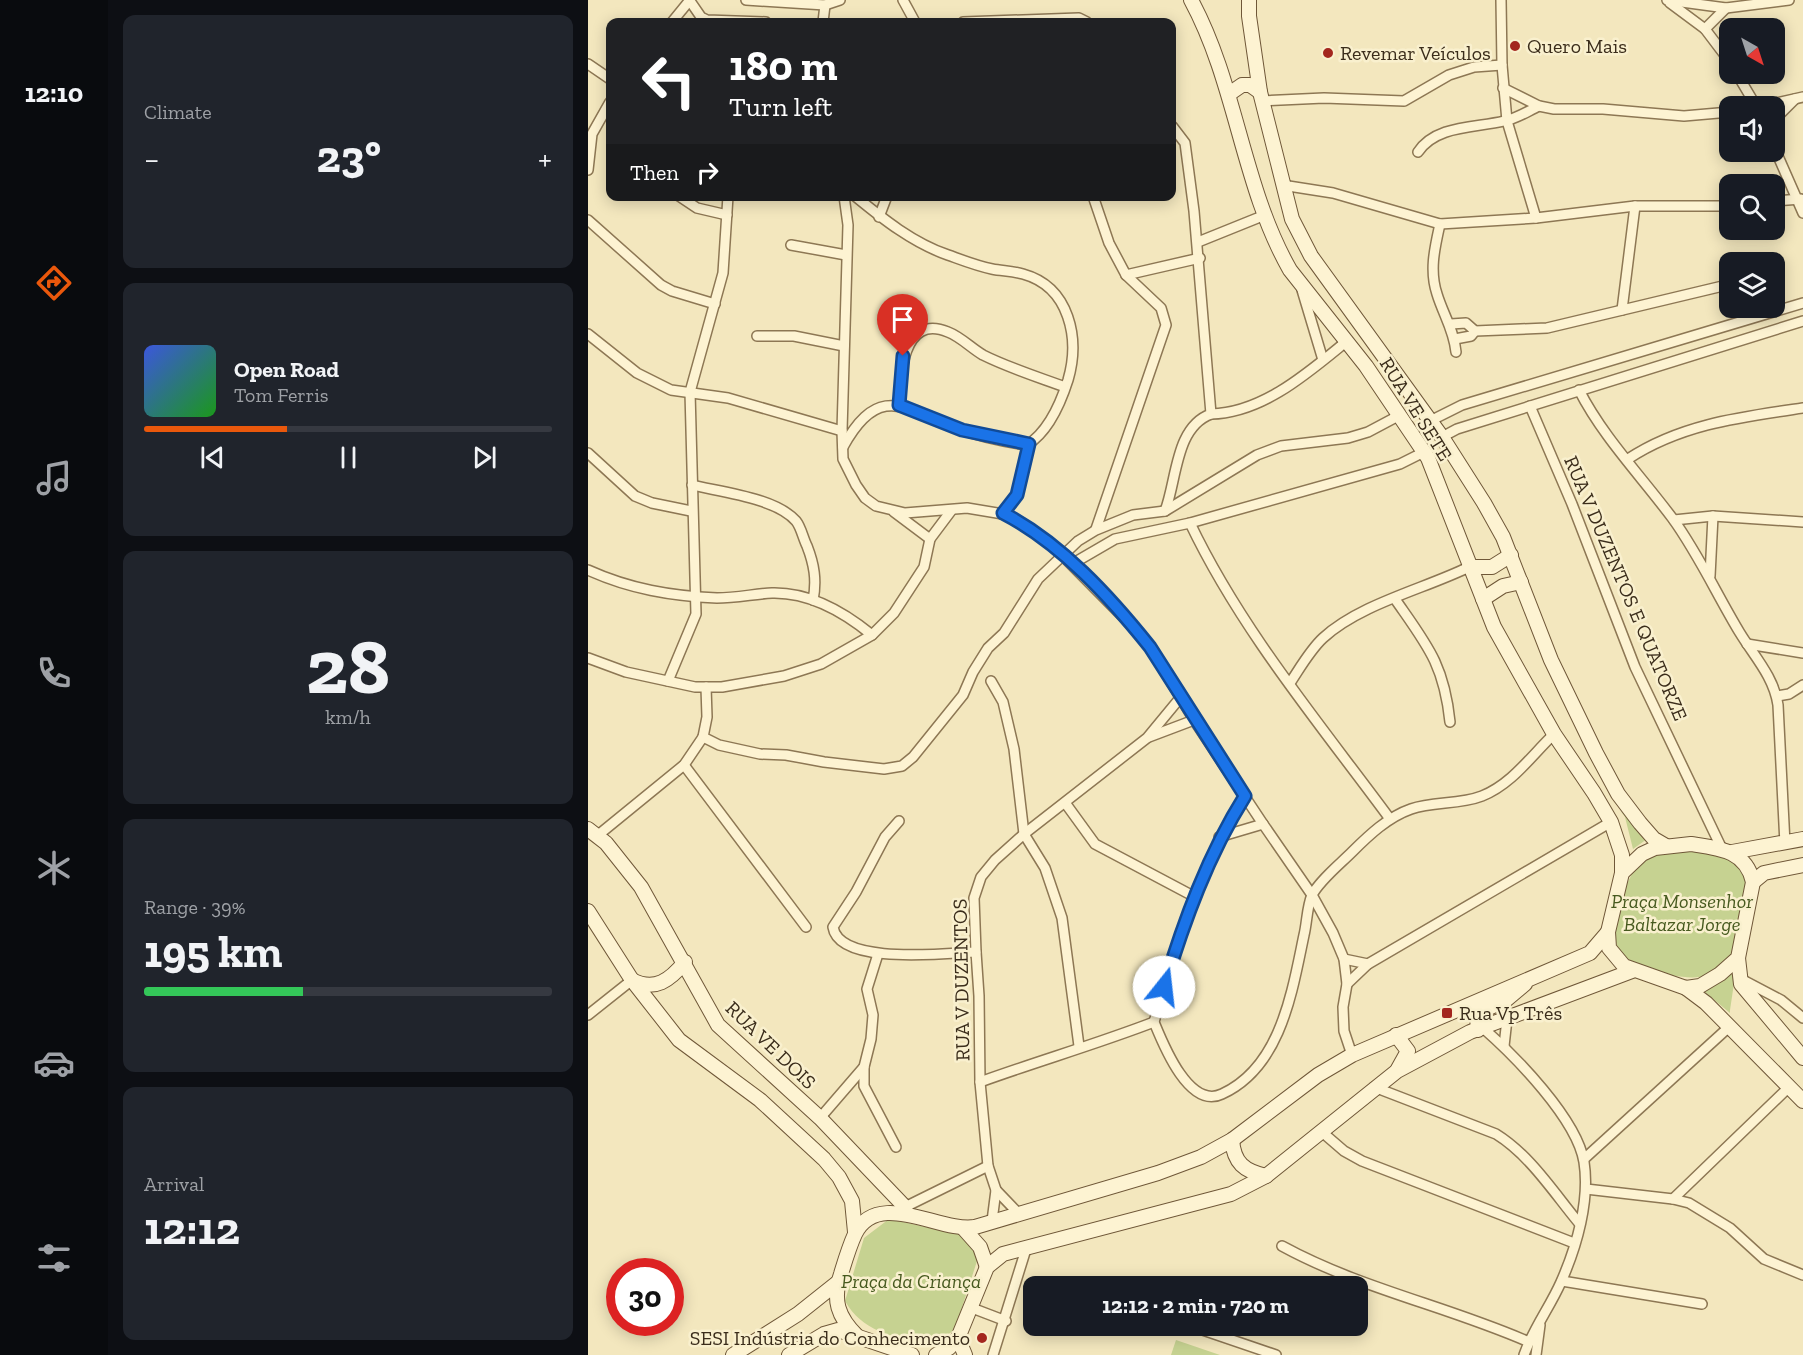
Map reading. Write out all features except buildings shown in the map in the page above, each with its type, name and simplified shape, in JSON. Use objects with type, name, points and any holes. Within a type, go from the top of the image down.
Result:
[{"type":"main road","name":"RUA VE SETE","points":[[1191,0],[1218,58],[1265,215],[1294,275],[1347,341],[1424,452],[1449,506],[1469,567],[1508,656],[1554,734],[1611,822],[1622,855],[1622,873]]},
{"type":"main road","name":"RUA VE SETE","points":[[1249,0],[1249,16],[1261,96],[1292,219],[1311,256],[1442,437],[1496,523],[1551,660],[1596,753],[1623,801],[1654,839],[1666,846]]},
{"type":"main road","points":[[1229,94],[1242,85],[1250,85],[1261,96]]},
{"type":"main road","points":[[1294,275],[1311,256]]},
{"type":"main road","points":[[1469,567],[1492,567],[1510,555]]},
{"type":"main road","points":[[1483,599],[1503,586],[1521,582]]},
{"type":"main road","points":[[1574,764],[1588,760],[1596,753]]},
{"type":"main road","name":"RUA VE DOIS","points":[[591,836],[641,887],[685,962],[705,1006],[718,1025],[820,1118],[905,1211]]},
{"type":"main road","points":[[1803,839],[1785,844],[1727,850],[1691,844],[1666,846],[1642,854],[1622,873],[1608,932],[1610,948],[1617,960],[1632,971],[1686,988],[1729,1027],[1803,1101]]},
{"type":"main road","points":[[1727,850],[1751,872],[1753,882],[1738,958],[1741,984],[1803,1058]]},
{"type":"main road","points":[[1753,882],[1764,873],[1803,865]]},
{"type":"main road","points":[[588,911],[632,980],[679,1040],[760,1100],[824,1159],[838,1176],[852,1201],[855,1232],[837,1284],[837,1308],[842,1320],[857,1336]]},
{"type":"main road","points":[[964,1229],[1158,1173],[1201,1157],[1232,1140],[1318,1075],[1352,1055],[1590,953],[1608,932]]},
{"type":"main road","points":[[1686,988],[1700,986],[1720,974],[1738,958]]},
{"type":"main road","points":[[632,980],[642,985],[653,986],[668,980],[685,962]]},
{"type":"main road","points":[[936,1355],[949,1348],[958,1338],[987,1267],[1003,1254],[1231,1194],[1266,1176],[1374,1087],[1397,1071],[1481,1029],[1632,971]]},
{"type":"main road","points":[[1481,1029],[1477,1016],[1480,1012],[1506,1000],[1530,978]]},
{"type":"main road","points":[[1396,1035],[1408,1051],[1405,1061],[1397,1071]]},
{"type":"main road","points":[[1232,1140],[1233,1152],[1239,1164],[1249,1172],[1266,1176]]},
{"type":"main road","points":[[855,1232],[877,1216],[905,1211],[964,1229],[980,1247],[987,1267]]},
{"type":"main road","points":[[733,1355],[798,1314],[837,1284]]},
{"type":"main road","points":[[789,1355],[824,1334],[838,1330],[912,1355]]},
{"type":"main road","points":[[958,1338],[965,1355]]},
{"type":"street","points":[[746,0],[825,5],[840,0]]},
{"type":"street","points":[[903,0],[913,18]]},
{"type":"street","points":[[1501,0],[1503,88],[1507,121],[1536,218]]},
{"type":"street","points":[[1666,0],[1726,8],[1789,0]]},
{"type":"street","points":[[1666,0],[1705,29],[1719,47]]},
{"type":"street","points":[[675,18],[690,1],[703,18]]},
{"type":"street","points":[[823,18],[825,5]]},
{"type":"street","points":[[1705,29],[1726,8]]},
{"type":"street","points":[[588,64],[606,76]]},
{"type":"street","points":[[1261,96],[1404,102],[1449,75],[1502,64]]},
{"type":"street","points":[[1503,88],[1539,106],[1684,116],[1719,113]]},
{"type":"street","points":[[1785,110],[1799,98]]},
{"type":"street","points":[[1418,152],[1426,141],[1439,135],[1507,121],[1539,106]]},
{"type":"street","points":[[588,170],[590,134],[606,108]]},
{"type":"street","points":[[1176,131],[1185,143],[1200,258],[1211,414]]},
{"type":"street","points":[[1781,162],[1799,199],[1803,213]]},
{"type":"street","points":[[1282,185],[1333,193],[1440,224],[1536,218],[1635,206],[1719,206]]},
{"type":"street","points":[[686,201],[697,208],[727,215]]},
{"type":"street","points":[[668,681],[692,628],[696,597],[691,511],[690,392],[723,273],[728,201]]},
{"type":"street","points":[[845,201],[848,225],[843,459],[865,498],[876,506],[894,512],[930,539]]},
{"type":"street","points":[[861,201],[879,217],[917,241],[946,255],[990,268],[1023,274],[1050,289],[1064,306],[1074,349],[1065,387],[1061,400],[1031,443],[1017,495],[1003,513]]},
{"type":"street","points":[[879,217],[885,201]]},
{"type":"street","points":[[1095,201],[1109,243],[1126,275],[1161,308],[1166,325],[1118,462],[1101,522],[1096,530]]},
{"type":"street","points":[[1622,310],[1635,206]]},
{"type":"street","points":[[1198,242],[1265,215]]},
{"type":"street","points":[[588,220],[662,285],[672,291],[715,304]]},
{"type":"street","points":[[1440,224],[1433,257],[1433,277],[1437,294],[1451,324],[1456,352]]},
{"type":"street","points":[[791,245],[846,255]]},
{"type":"street","points":[[1126,275],[1200,258]]},
{"type":"street","points":[[1294,275],[1323,360]]},
{"type":"street","points":[[1455,339],[1471,336],[1475,331],[1547,327],[1719,287]]},
{"type":"street","points":[[1430,421],[1462,405],[1803,303]]},
{"type":"street","points":[[1442,437],[1457,429],[1803,321]]},
{"type":"street","points":[[1451,324],[1466,322],[1475,331]]},
{"type":"street","points":[[899,405],[903,356],[910,342],[934,329],[948,332],[1002,363],[1065,387]]},
{"type":"street","points":[[588,334],[637,373],[671,390],[728,398],[825,428],[842,431]]},
{"type":"street","points":[[757,336],[794,336],[844,346]]},
{"type":"street","points":[[1165,511],[1181,448],[1193,424],[1211,414],[1228,413],[1253,405],[1293,382],[1347,341]]},
{"type":"street","points":[[1579,390],[1597,421],[1674,520],[1710,578],[1776,696],[1785,844]]},
{"type":"street","points":[[843,447],[853,428],[867,414],[884,406],[899,405],[962,430],[1031,443]]},
{"type":"street","name":"RUA V DUZENTOS E QUATORZE","points":[[1530,406],[1572,504],[1635,668],[1727,850]]},
{"type":"street","points":[[1628,459],[1648,446],[1679,432],[1729,418],[1803,408]]},
{"type":"street","points":[[703,737],[719,745],[760,754],[786,755],[884,769],[902,766],[913,758],[963,696],[973,672],[988,648],[1004,633],[1038,579],[1049,566],[1064,556],[1078,541],[1096,530],[1133,515],[1165,511],[1257,455],[1281,446],[1348,438],[1368,432],[1400,415]]},
{"type":"street","points":[[1072,564],[1115,539],[1190,523],[1400,464],[1424,452]]},
{"type":"street","points":[[588,453],[635,496],[652,503],[691,511]]},
{"type":"street","points":[[692,485],[762,502],[790,515],[798,523],[812,559],[816,586],[813,600]]},
{"type":"street","points":[[894,512],[985,509],[1003,513],[1022,523],[1064,556],[1134,628],[1150,647],[1194,720],[1312,895],[1344,959],[1347,984],[1343,1007],[1344,1031],[1352,1055]]},
{"type":"street","points":[[588,658],[626,672],[706,687],[751,682],[821,664],[872,635],[894,613],[911,591],[924,567],[930,539],[951,511]]},
{"type":"street","points":[[1674,520],[1713,516],[1803,522]]},
{"type":"street","points":[[1710,578],[1713,516]]},
{"type":"street","points":[[1190,523],[1258,639],[1390,819]]},
{"type":"street","points":[[1290,682],[1323,638],[1353,618],[1469,567]]},
{"type":"street","points":[[588,570],[647,591],[721,598],[774,593],[813,600],[839,611],[872,635]]},
{"type":"street","points":[[1395,599],[1439,668],[1446,689],[1450,722]]},
{"type":"street","points":[[1747,644],[1803,653]]},
{"type":"street","points":[[991,681],[1003,702],[1014,749],[1019,813],[1024,834],[1045,868],[1062,918],[1079,1047]]},
{"type":"street","points":[[1776,696],[1789,694],[1803,685]]},
{"type":"street","points":[[591,836],[684,765],[703,737],[707,717],[706,687]]},
{"type":"street","name":"RUA V DUZENTOS","points":[[1019,1214],[996,1190],[988,1166],[980,1082],[979,996],[974,898],[981,876],[995,860],[1024,834],[1066,804],[1147,738],[1180,698]]},
{"type":"street","name":"RUA V DUZENTOS","points":[[1147,738],[1194,720]]},
{"type":"street","points":[[1245,796],[1219,837],[1174,952],[1154,1022],[1174,1068],[1204,1095],[1218,1096],[1231,1090],[1249,1076],[1270,1051],[1291,997],[1312,895],[1352,852],[1390,819],[1411,809],[1482,796],[1516,773],[1554,734]]},
{"type":"street","points":[[684,765],[806,927]]},
{"type":"street","points":[[1066,804],[1095,844],[1195,897]]},
{"type":"street","points":[[899,821],[885,837],[856,892],[833,927],[836,936],[848,944],[878,954],[975,952]]},
{"type":"street","points":[[1347,984],[1368,964],[1611,822]]},
{"type":"street","points":[[1219,837],[1263,824]]},
{"type":"street","points":[[878,954],[867,989],[873,1015],[871,1039],[864,1067],[864,1086],[896,1147]]},
{"type":"street","points":[[1344,959],[1368,964]]},
{"type":"street","points":[[1741,978],[1781,1000],[1803,1018]]},
{"type":"street","points":[[588,1015],[632,980]]},
{"type":"street","points":[[1504,1046],[1507,1019]]},
{"type":"street","points":[[980,1082],[1079,1047],[1100,1043],[1154,1022]]},
{"type":"street","points":[[1584,1159],[1729,1027]]},
{"type":"street","points":[[1481,1029],[1504,1046],[1565,1120],[1584,1159],[1586,1188],[1574,1243],[1562,1281],[1528,1342],[1524,1355]]},
{"type":"street","points":[[820,1118],[864,1067]]},
{"type":"street","points":[[1374,1087],[1496,1134],[1508,1141],[1520,1152],[1579,1224]]},
{"type":"street","points":[[1673,1198],[1788,1088]]},
{"type":"street","points":[[1322,1132],[1344,1151],[1362,1161],[1574,1243]]},
{"type":"street","points":[[905,1211],[988,1166]]},
{"type":"street","points":[[1586,1188],[1673,1198],[1701,1209],[1730,1228],[1764,1259],[1803,1275]]},
{"type":"street","name":"RUA V DUZENTOS","points":[[992,1221],[996,1190]]},
{"type":"street","points":[[993,1355],[1006,1321],[1027,1246]]},
{"type":"street","points":[[1282,1246],[1321,1267],[1369,1287],[1528,1342]]},
{"type":"street","points":[[1562,1281],[1665,1296],[1702,1304]]},
{"type":"street","points":[[972,1308],[1006,1321]]},
{"type":"street","points":[[1536,1355],[1541,1320]]},
{"type":"street","points":[[1220,1336],[1276,1355]]},
{"type":"green space","points":[[1620,810],[1647,839],[1633,849],[1625,817]]},
{"type":"green space","name":"Praça Monsenhor Baltazar Jorge","points":[[1680,849],[1736,857],[1749,878],[1731,959],[1704,976],[1684,977],[1646,968],[1625,957],[1619,950],[1616,940],[1615,927],[1622,896],[1636,868],[1653,852]]},
{"type":"green space","points":[[1736,970],[1730,1013],[1700,988],[1723,980]]},
{"type":"green space","name":"Praça da Criança","points":[[889,1219],[962,1235],[978,1258],[955,1329],[939,1342],[922,1345],[879,1331],[860,1319],[845,1301],[864,1238]]},
{"type":"green space","points":[[1176,1340],[1220,1355],[1171,1355]]},
{"type":"place","name":"Quero Mais","points":[[1515,46]]},
{"type":"place","name":"Revemar Veículos","points":[[1328,53]]},
{"type":"place","name":"Rua Vp Três","points":[[1447,1013]]},
{"type":"place","name":"SESI Indústria do Conhecimento","points":[[982,1338]]},
{"type":"route","points":[[903,356],[899,405],[911,407],[962,430],[1017,444],[1029,444],[1017,495],[1003,513],[1022,523],[1055,548],[1120,611],[1150,647],[1194,720],[1245,796],[1219,837],[1174,952],[1164,987]]}]
